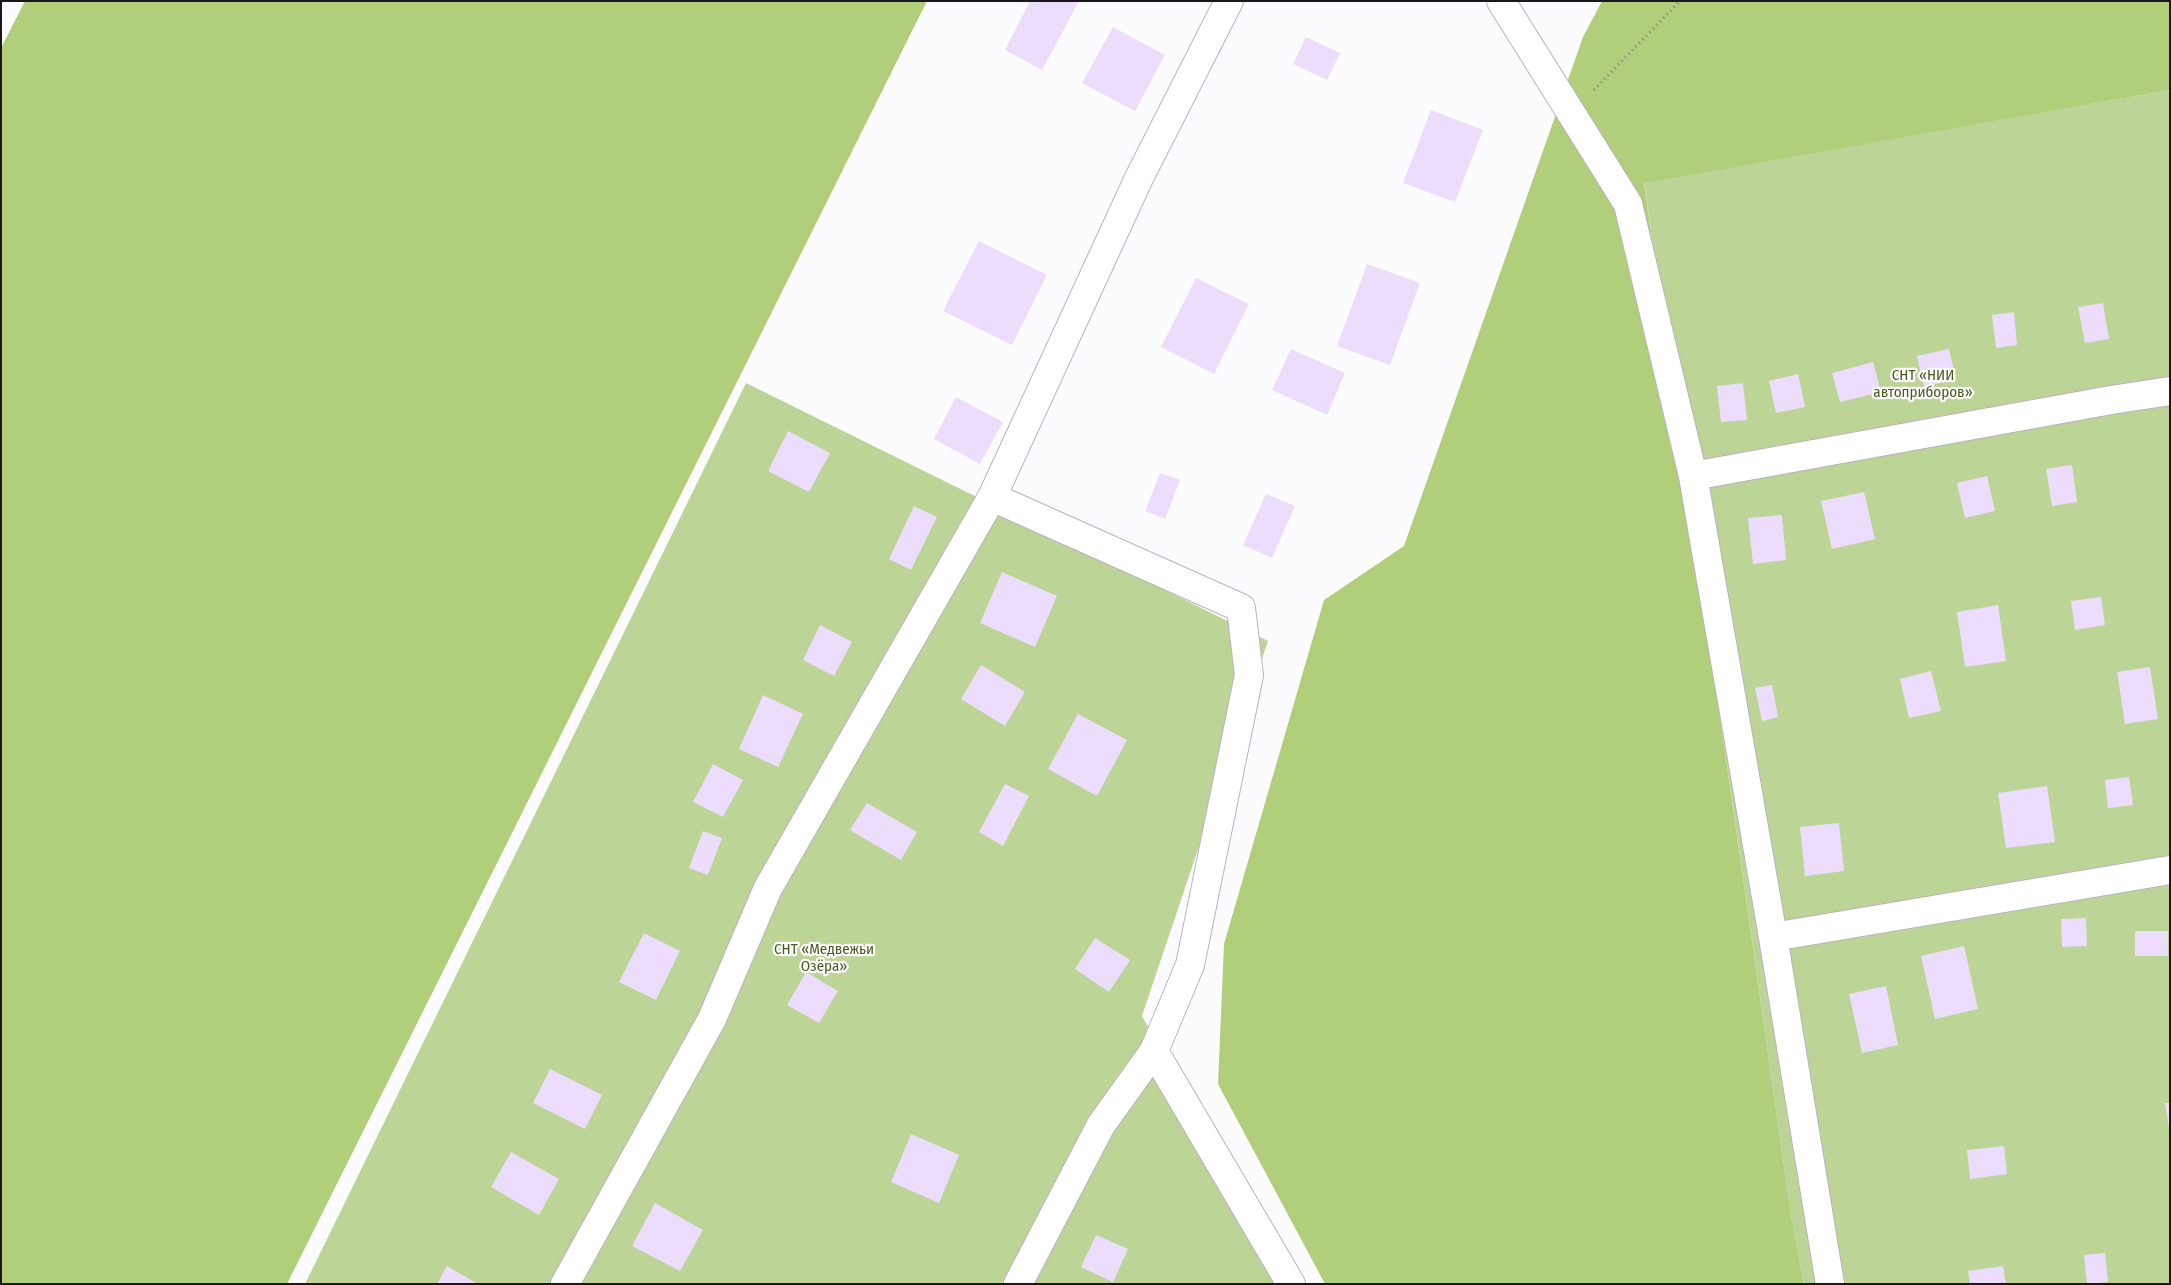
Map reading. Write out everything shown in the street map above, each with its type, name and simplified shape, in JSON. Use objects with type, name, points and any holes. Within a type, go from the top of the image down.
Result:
[{"type":"street","points":[[565,1284],[712,1019],[768,888],[992,497],[1139,178],[1229,1]]},
{"type":"street","points":[[1501,1],[1573,112],[1628,204],[1692,476],[1773,937],[1830,1284]]},
{"type":"street","points":[[1692,476],[2170,391]]},
{"type":"street","points":[[992,497],[1241,608],[1249,675],[1190,965],[1154,1051],[1101,1125],[1018,1284]]},
{"type":"street","points":[[1773,937],[2170,870]]},
{"type":"street","points":[[1154,1051],[1292,1284]]},
{"type":"path","points":[[1573,112],[1680,1]]},
{"type":"green space","points":[[25,1],[927,1],[287,1284],[1,1284],[1,48]]},
{"type":"green space","points":[[1602,1],[2170,1],[2170,90],[1644,183],[1791,1215],[1804,1284],[1325,1284],[1218,1084],[1224,944],[1324,600],[1404,546],[1583,37]]},
{"type":"green space","name":"СНТ «НИИ автоприборов»","points":[[2170,90],[2170,1284],[1804,1284],[1791,1215],[1644,182]]},
{"type":"green space","name":"СНТ «Медвежьи Озёра»","points":[[746,383],[1268,641],[1142,1016],[1293,1284],[305,1284]]},
{"type":"building","points":[[1030,1],[1079,1],[1042,70],[1005,50]]},
{"type":"building","points":[[1113,27],[1165,55],[1135,111],[1082,83]]},
{"type":"building","points":[[1306,37],[1340,53],[1327,80],[1293,64]]},
{"type":"building","points":[[1431,110],[1483,130],[1455,202],[1403,183]]},
{"type":"building","points":[[979,241],[1047,275],[1012,345],[943,311]]},
{"type":"building","points":[[1367,264],[1420,283],[1390,365],[1337,346]]},
{"type":"building","points":[[1196,278],[1249,304],[1214,374],[1161,347]]},
{"type":"building","points":[[2103,303],[2109,339],[2085,343],[2078,307]]},
{"type":"building","points":[[2014,312],[2017,345],[1996,348],[1992,315]]},
{"type":"building","points":[[1291,349],[1345,373],[1327,415],[1272,390]]},
{"type":"building","points":[[1949,349],[1956,379],[1924,387],[1917,356]]},
{"type":"building","points":[[1873,362],[1881,392],[1840,402],[1832,373]]},
{"type":"building","points":[[1798,374],[1805,407],[1776,413],[1769,381]]},
{"type":"building","points":[[1743,383],[1747,420],[1721,422],[1717,386]]},
{"type":"building","points":[[956,397],[1003,422],[980,464],[934,439]]},
{"type":"building","points":[[788,431],[830,453],[809,492],[768,471]]},
{"type":"building","points":[[2072,465],[2077,502],[2052,506],[2046,469]]},
{"type":"building","points":[[1160,473],[1180,480],[1165,519],[1145,511]]},
{"type":"building","points":[[1987,476],[1995,511],[1965,518],[1957,483]]},
{"type":"building","points":[[1864,492],[1875,539],[1832,549],[1821,501]]},
{"type":"building","points":[[1266,494],[1295,506],[1272,558],[1243,545]]},
{"type":"building","points":[[914,506],[937,517],[911,570],[889,559]]},
{"type":"building","points":[[1782,515],[1786,560],[1753,564],[1748,518]]},
{"type":"building","points":[[1002,572],[1057,596],[1035,647],[980,623]]},
{"type":"building","points":[[2101,597],[2105,625],[2075,630],[2071,601]]},
{"type":"building","points":[[1998,605],[2006,661],[1965,667],[1957,612]]},
{"type":"building","points":[[820,625],[852,642],[834,676],[803,660]]},
{"type":"building","points":[[981,665],[1025,692],[1005,726],[961,699]]},
{"type":"building","points":[[2150,667],[2158,719],[2125,724],[2117,672]]},
{"type":"building","points":[[1931,671],[1941,711],[1909,718],[1900,679]]},
{"type":"building","points":[[1772,685],[1778,717],[1762,721],[1755,688]]},
{"type":"building","points":[[763,695],[803,714],[778,767],[739,749]]},
{"type":"building","points":[[1078,714],[1127,740],[1097,796],[1048,769]]},
{"type":"building","points":[[713,764],[743,780],[723,817],[693,802]]},
{"type":"building","points":[[2129,777],[2133,805],[2108,808],[2105,780]]},
{"type":"building","points":[[1005,784],[1029,796],[1003,846],[979,832]]},
{"type":"building","points":[[2047,786],[2055,842],[2006,848],[1998,793]]},
{"type":"building","points":[[867,803],[917,832],[901,860],[850,830]]},
{"type":"building","points":[[1839,823],[1844,871],[1805,876],[1800,827]]},
{"type":"building","points":[[703,831],[722,838],[708,875],[689,868]]},
{"type":"building","points":[[2086,918],[2087,946],[2062,947],[2061,919]]},
{"type":"building","points":[[2135,931],[2168,931],[2168,956],[2135,956]]},
{"type":"building","points":[[644,933],[680,951],[656,1000],[619,982]]},
{"type":"building","points":[[1095,938],[1130,960],[1109,992],[1075,969]]},
{"type":"building","points":[[1964,946],[1978,1009],[1935,1019],[1921,956]]},
{"type":"building","points":[[806,972],[838,991],[819,1023],[787,1005]]},
{"type":"building","points":[[1886,986],[1898,1045],[1862,1053],[1849,994]]},
{"type":"building","points":[[550,1069],[602,1095],[585,1129],[533,1103]]},
{"type":"building","points":[[2165,1103],[2170,1103],[2170,1127],[2169,1127]]},
{"type":"building","points":[[911,1134],[959,1155],[939,1203],[891,1182]]},
{"type":"building","points":[[2004,1146],[2007,1174],[1970,1179],[1967,1150]]},
{"type":"building","points":[[511,1152],[559,1179],[539,1215],[491,1187]]},
{"type":"building","points":[[655,1203],[703,1230],[680,1271],[632,1246]]},
{"type":"building","points":[[1096,1235],[1128,1249],[1113,1282],[1081,1267]]},
{"type":"building","points":[[2105,1253],[2108,1282],[2087,1284],[2084,1255]]},
{"type":"building","points":[[447,1266],[478,1284],[437,1284]]},
{"type":"building","points":[[2003,1266],[2006,1284],[1970,1284],[1968,1271]]}]
